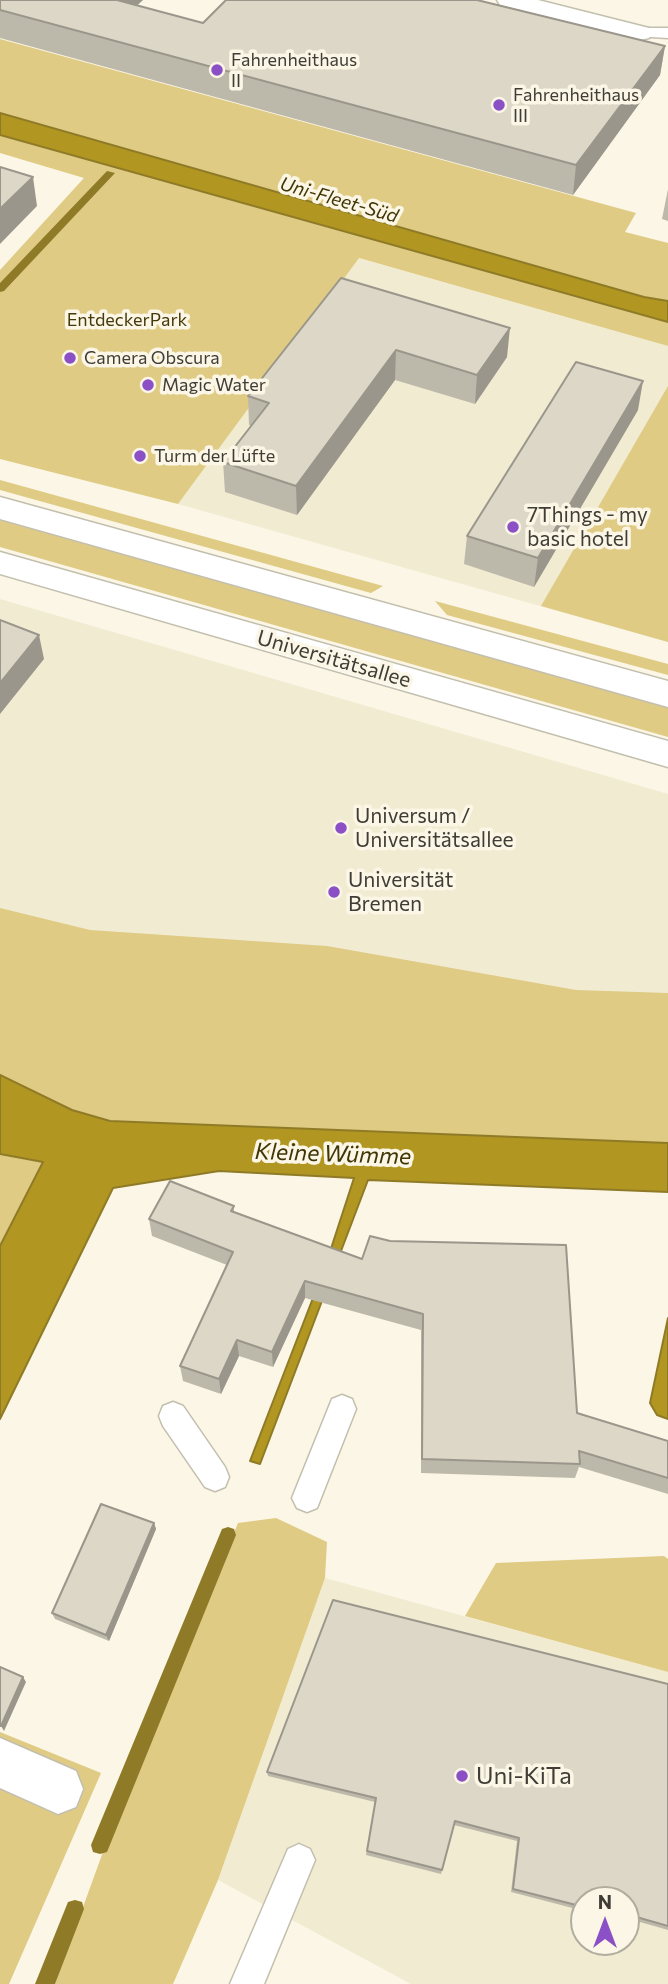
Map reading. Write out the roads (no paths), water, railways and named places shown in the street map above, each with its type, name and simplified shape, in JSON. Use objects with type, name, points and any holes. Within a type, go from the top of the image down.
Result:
[{"type":"main road","points":[[509,0],[640,33]]},
{"type":"main road","points":[[0,508],[668,694]]},
{"type":"main road","name":"Universitätsallee","points":[[0,563],[668,754]]},
{"type":"main road","points":[[0,1763],[58,1789]]},
{"type":"lane","points":[[640,33],[668,33]]},
{"type":"lane","points":[[307,1498],[342,1409]]},
{"type":"lane","points":[[173,1416],[215,1477]]},
{"type":"lane","points":[[247,1984],[299,1860]]},
{"type":"water","points":[[0,113],[644,297],[668,301],[668,322],[0,135]]},
{"type":"water","name":"Kleine Wümme","points":[[0,1075],[72,1110],[110,1121],[668,1143],[668,1192],[368,1180],[260,1464],[250,1461],[325,1267],[354,1178],[219,1171],[113,1188],[0,1419],[0,1246],[43,1162],[0,1154]]},
{"type":"water","points":[[668,1318],[668,1419],[657,1415],[650,1403]]},
{"type":"waterway","points":[[0,289],[110,173]]},
{"type":"waterway","points":[[100,1845],[228,1535]]},
{"type":"waterway","points":[[45,1984],[75,1909]]},
{"type":"place","name":"Fahrenheithaus II","points":[[217,70]]},
{"type":"place","name":"Fahrenheithaus III","points":[[499,105]]},
{"type":"place","name":"Camera Obscura","points":[[70,358]]},
{"type":"place","name":"Magic Water","points":[[148,385]]},
{"type":"place","name":"Turm der Lüfte","points":[[140,456]]},
{"type":"place","name":"7Things - my basic hotel","points":[[513,527]]},
{"type":"place","name":"Universum / Universitätsallee","points":[[341,828]]},
{"type":"place","name":"Universität Bremen","points":[[334,892]]},
{"type":"place","name":"Uni-KiTa","points":[[462,1776]]},
{"type":"water label","name":"Uni-Fleet-Süd","points":[[339,200]]},
{"type":"park label","name":"EntdeckerPark","points":[[127,320]]}]
